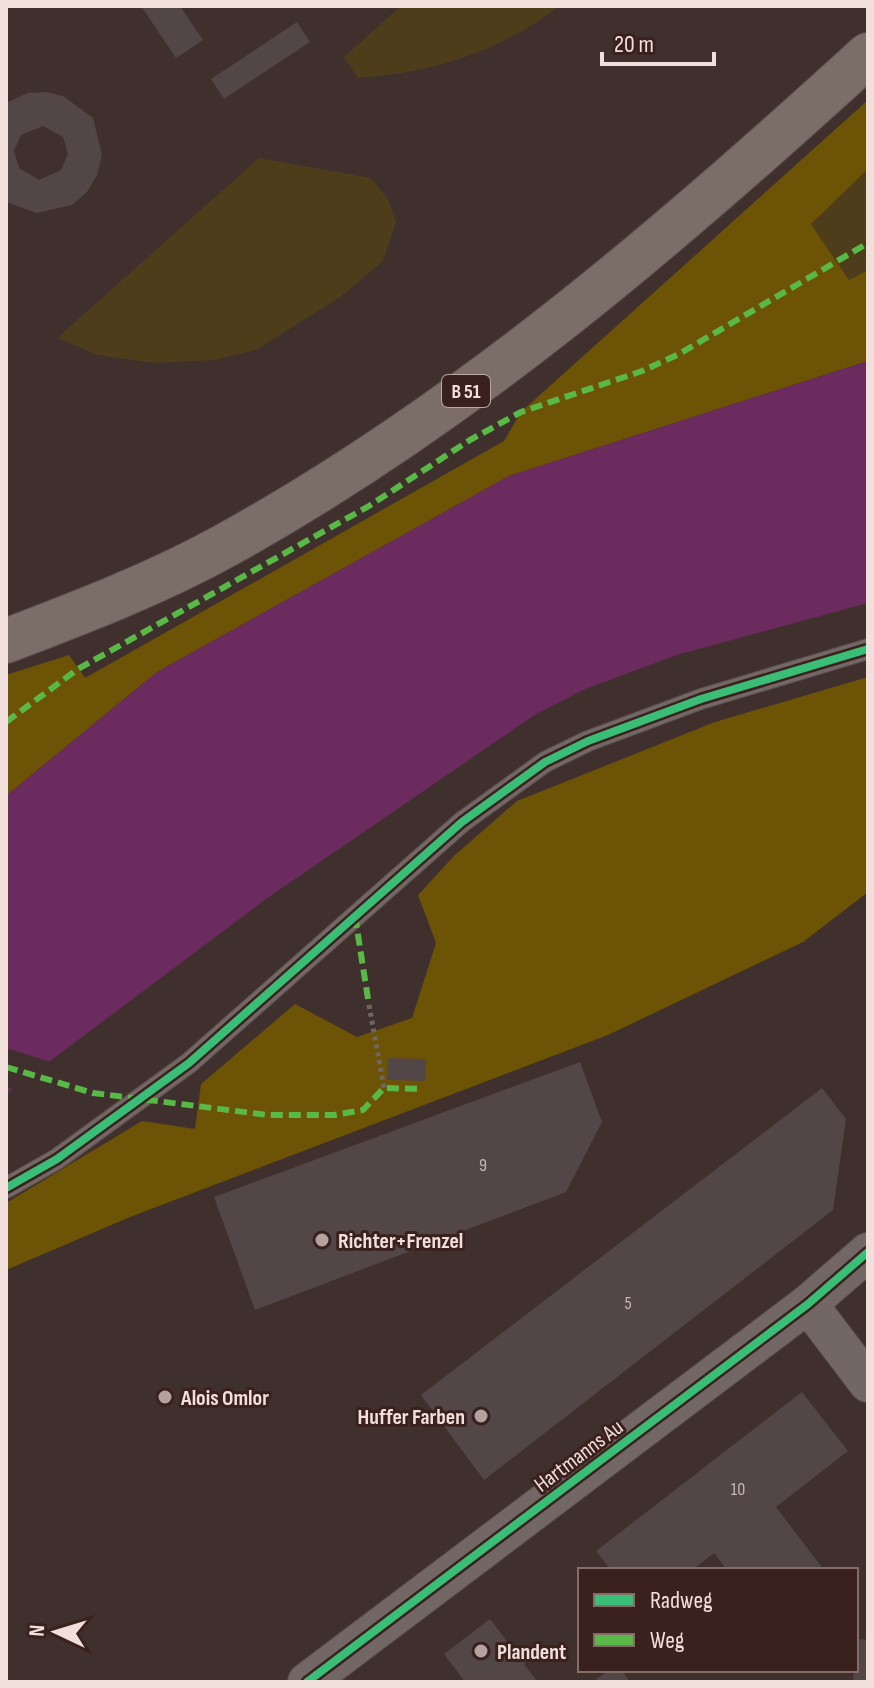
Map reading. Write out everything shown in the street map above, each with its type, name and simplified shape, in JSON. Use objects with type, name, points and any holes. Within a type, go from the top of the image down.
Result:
[{"type":"main road","name":"B 51","points":[[6,641],[127,594],[228,544],[442,409],[701,207],[868,55]]},
{"type":"street","name":"Hartmanns Au","points":[[307,1682],[808,1304],[868,1252]]},
{"type":"street","points":[[808,1304],[868,1383]]},
{"type":"lane","points":[[6,1188],[57,1159],[189,1063],[462,822],[545,762],[588,741],[701,699],[868,649]]},
{"type":"path","points":[[369,1005],[384,1088]]},
{"type":"shaded area","points":[[401,6],[559,6],[513,36],[464,57],[412,71],[358,78],[344,57]]},
{"type":"shaded area","points":[[868,100],[868,169],[811,224],[849,280],[868,270],[868,361],[509,476],[157,672],[6,796],[6,675],[69,655],[85,678],[504,441],[521,412]]},
{"type":"shaded area","points":[[259,158],[371,178],[388,199],[396,222],[383,261],[339,298],[256,350],[214,360],[153,363],[98,355],[57,338]]},
{"type":"shaded area","points":[[868,169],[868,270],[849,280],[811,224]]},
{"type":"shaded area","points":[[868,361],[868,603],[677,655],[585,689],[536,714],[266,899],[6,1094],[6,796],[157,672],[509,476]]},
{"type":"shaded area","points":[[868,677],[868,892],[803,942],[608,1035],[130,1217],[6,1270],[6,1203],[142,1121],[195,1129],[201,1084],[295,1004],[357,1037],[412,1018],[436,943],[418,895],[454,856],[517,801],[715,722]]},
{"type":"pier","points":[[6,1048],[51,1062],[17,1090],[6,1087]]},
{"type":"building","points":[[141,6],[180,6],[203,40],[176,58]]},
{"type":"building","points":[[297,22],[310,42],[224,99],[211,79]]},
{"type":"building","points":[[46,92],[63,96],[93,118],[102,155],[97,175],[87,192],[72,205],[37,213],[6,202],[6,103],[28,93]],"holes":[[[43,126],[63,137],[68,154],[61,170],[39,180],[19,168],[14,151],[21,135]]]},
{"type":"building","points":[[388,1058],[426,1059],[425,1081],[387,1080]]},
{"type":"building","points":[[580,1062],[602,1122],[566,1192],[255,1310],[214,1197]]},
{"type":"building","points":[[822,1088],[846,1119],[833,1210],[484,1480],[421,1395]]},
{"type":"building","points":[[802,1392],[848,1451],[776,1507],[822,1568],[725,1568],[714,1553],[695,1568],[609,1568],[596,1551]]},
{"type":"building","name":"Plandent","points":[[490,1619],[517,1654],[524,1649],[531,1658],[524,1664],[538,1682],[465,1682],[444,1654]]},
{"type":"building","points":[[858,1639],[868,1640],[868,1682],[853,1680],[854,1672],[858,1672]]},
{"type":"building","name":"Plandent","points":[[606,1672],[622,1672],[630,1682],[593,1682]]},
{"type":"marked path","points":[[6,722],[78,669],[369,506],[470,440],[521,412],[642,371],[679,354],[868,243]]},
{"type":"marked path","points":[[355,916],[369,1005]]},
{"type":"marked path","points":[[6,1067],[93,1093],[268,1115],[334,1115],[363,1110],[384,1088],[422,1089]]},
{"type":"cycle path","points":[[6,1188],[57,1159],[189,1063],[462,822],[545,762],[588,741],[701,699],[868,649]]},
{"type":"cycle path","points":[[307,1682],[808,1304],[868,1252]]},
{"type":"place","name":"Richter+Frenzel","points":[[322,1240]]},
{"type":"place","name":"Alois Omlor","points":[[165,1397]]},
{"type":"place","name":"Huffer Farben","points":[[481,1416]]},
{"type":"place","name":"Plandent","points":[[481,1651]]}]
